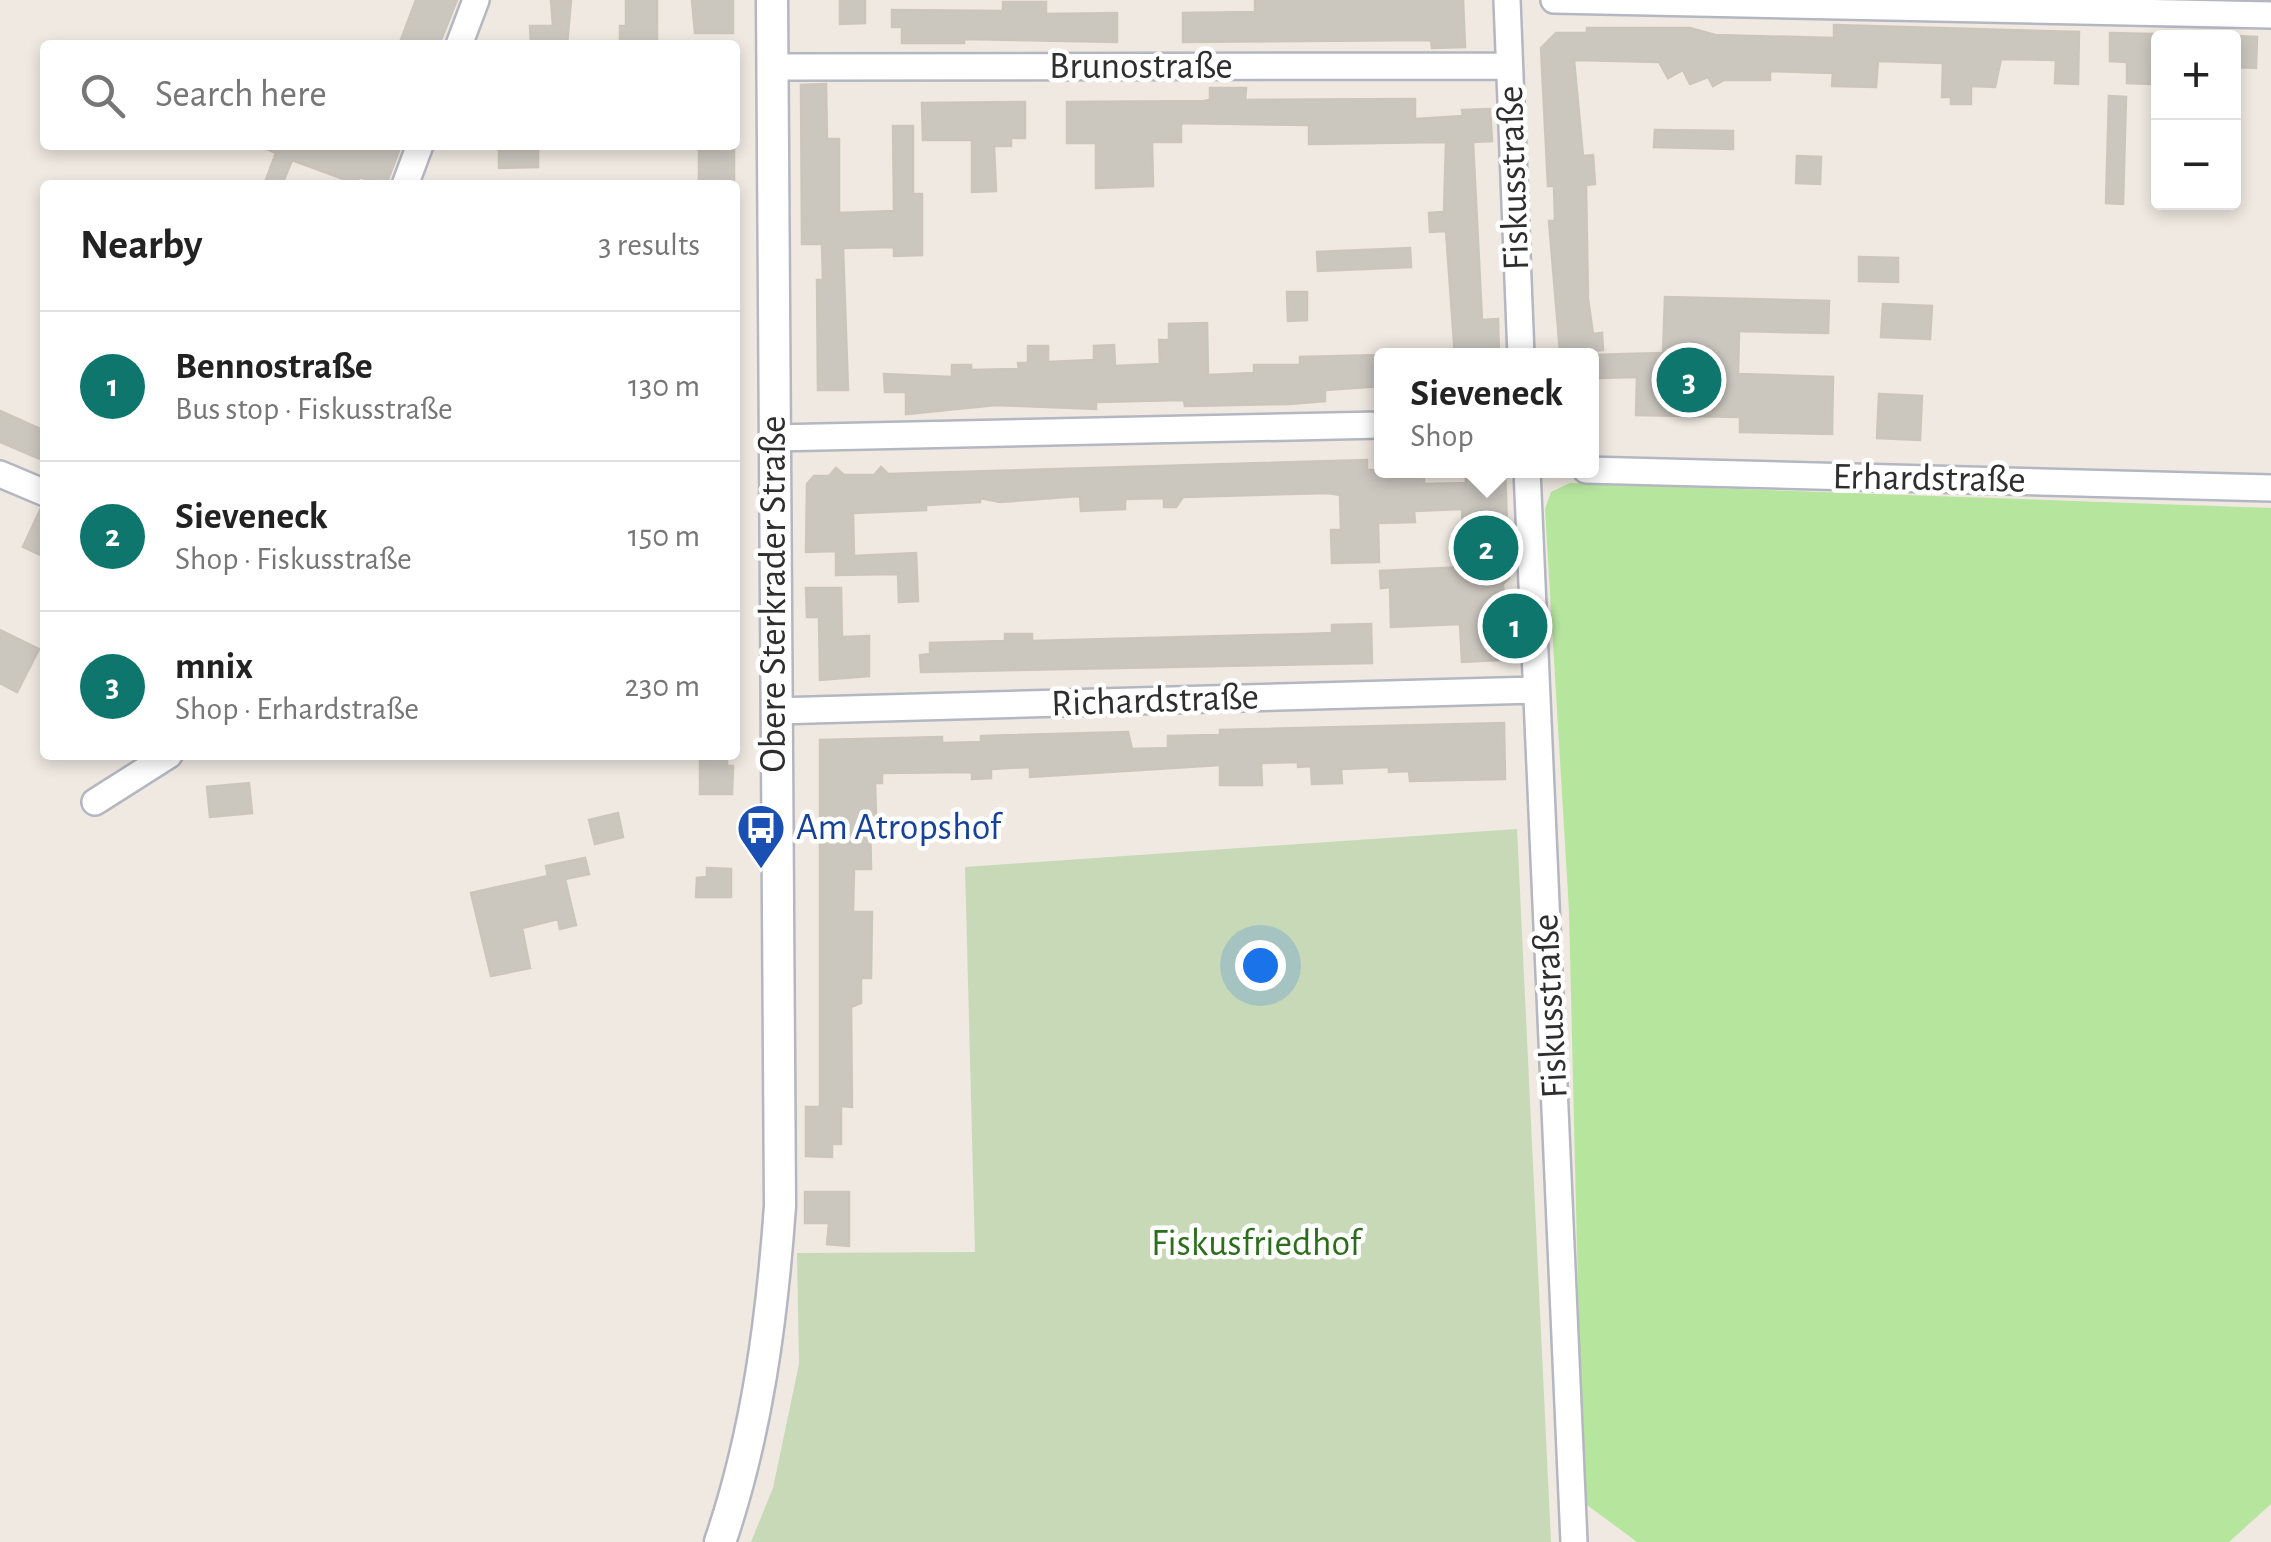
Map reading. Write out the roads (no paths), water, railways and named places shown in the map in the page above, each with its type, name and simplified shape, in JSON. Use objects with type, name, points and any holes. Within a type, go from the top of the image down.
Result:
[{"type":"street","points":[[461,40],[476,0]]},
{"type":"street","name":"Obere Sterkrader Straße","points":[[720,1542],[734,1504],[763,1366],[779,1226],[772,0]]},
{"type":"street","name":"Fiskusstraße","points":[[1507,0],[1521,348]]},
{"type":"street","points":[[1554,0],[2271,15]]},
{"type":"street","name":"Brunostraße","points":[[772,68],[1509,66]]},
{"type":"street","points":[[407,180],[418,150]]},
{"type":"street","points":[[774,438],[1374,425]]},
{"type":"street","name":"Erhardstraße","points":[[1599,470],[2271,488]]},
{"type":"street","points":[[0,474],[40,492]]},
{"type":"street","name":"Fiskusstraße","points":[[1527,478],[1574,1542]]},
{"type":"street","name":"Richardstraße","points":[[775,711],[1535,690]]},
{"type":"street","points":[[95,802],[161,760]]},
{"type":"place","name":"mnix","points":[[1689,380]]},
{"type":"place","name":"Sieveneck","points":[[1486,548]]},
{"type":"place","name":"Bennostraße","points":[[1515,626]]},
{"type":"place","name":"Am Atropshof","points":[[761,870]]},
{"type":"park label","name":"Fiskusfriedhof","points":[[1256,1244]]}]
